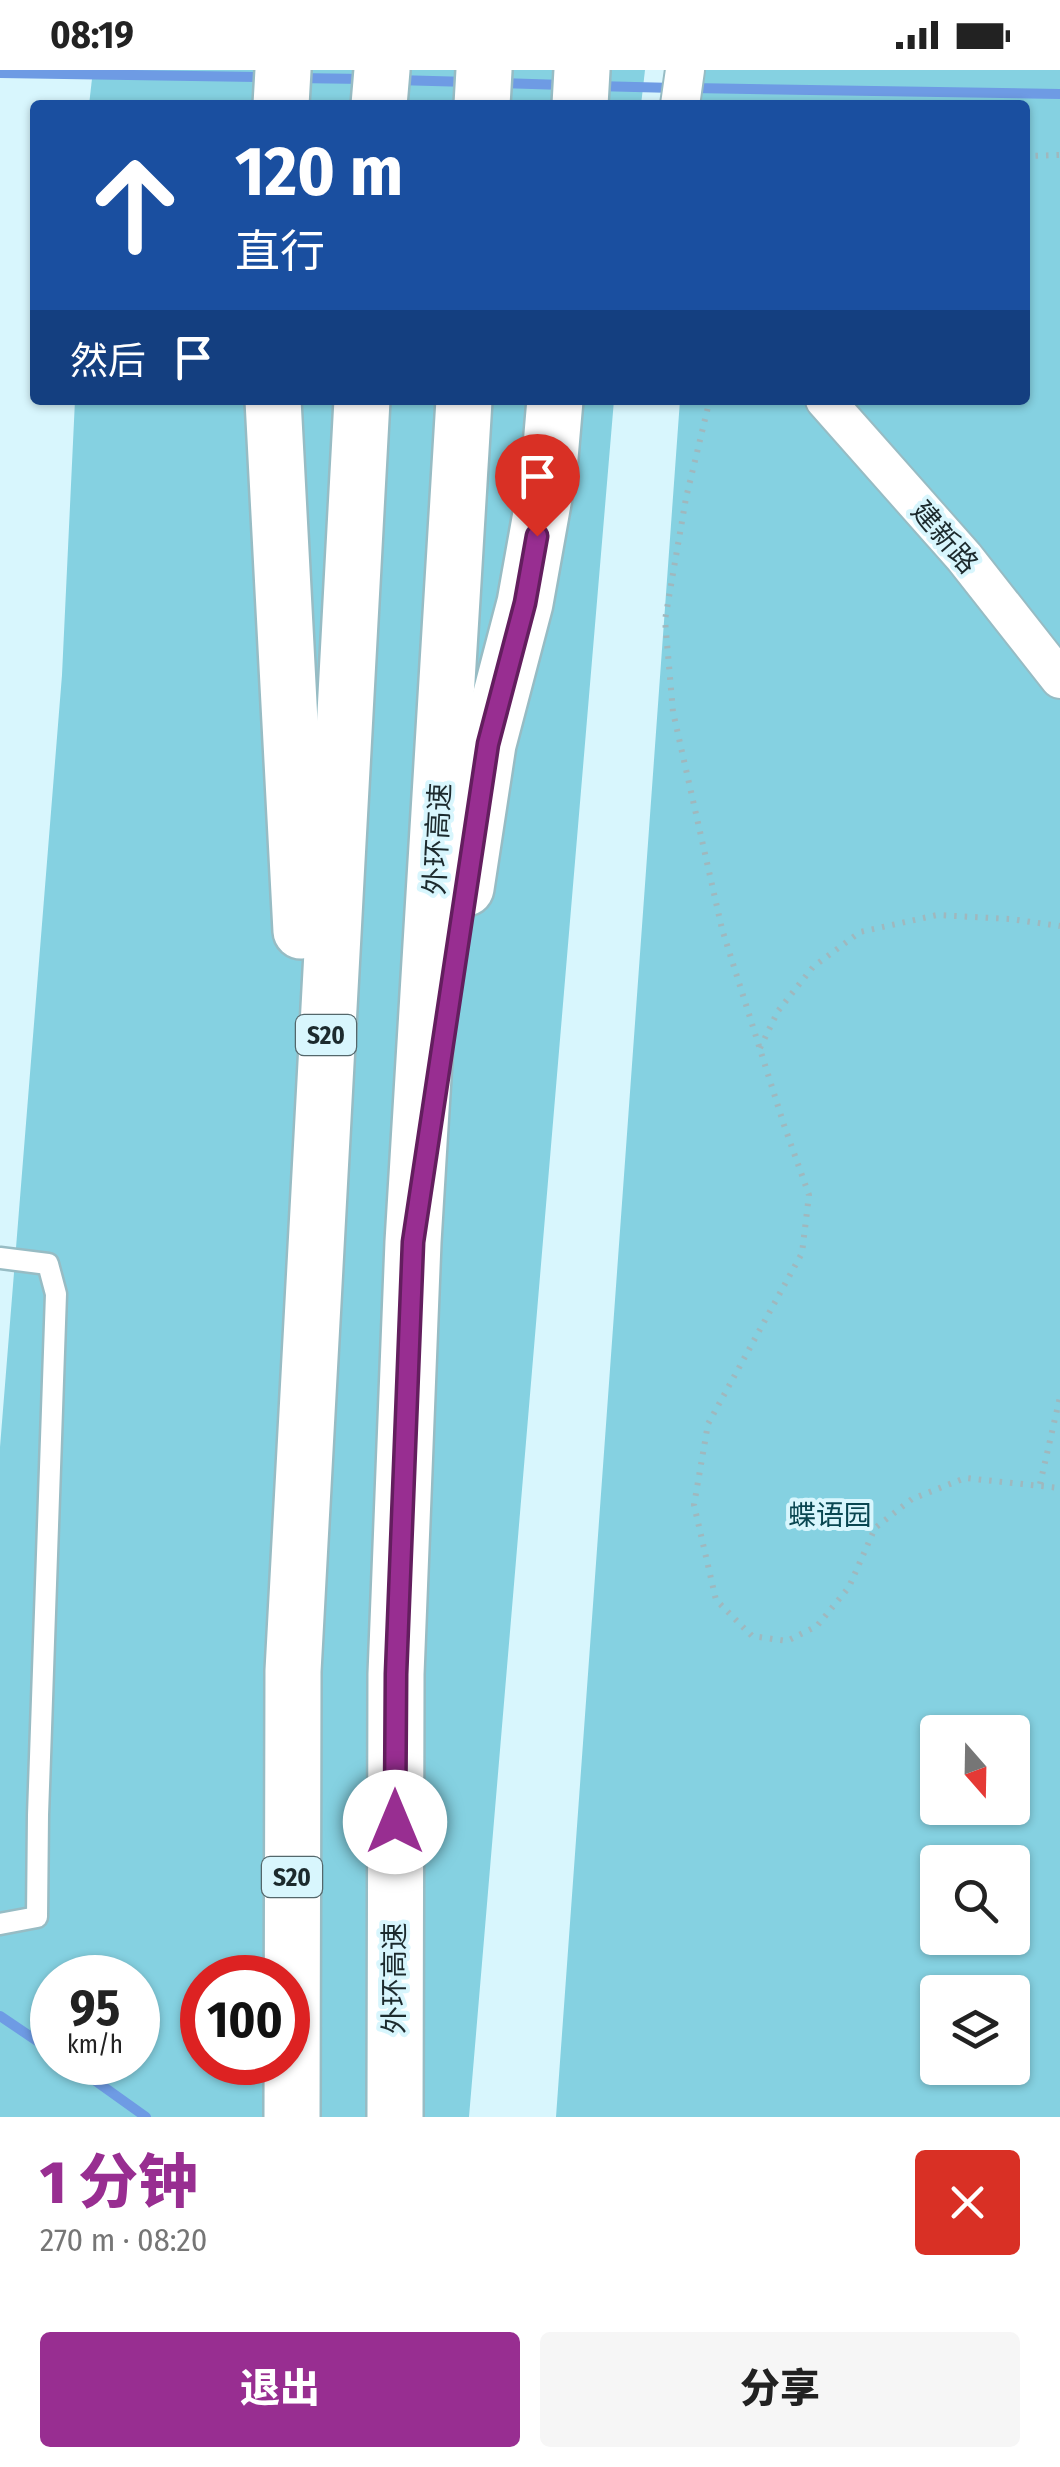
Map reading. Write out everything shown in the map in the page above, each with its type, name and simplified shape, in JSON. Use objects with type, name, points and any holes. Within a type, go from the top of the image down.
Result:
[{"type":"highway","points":[[281,100],[283,70]]},
{"type":"highway","points":[[380,100],[382,70]]},
{"type":"highway","points":[[482,100],[484,70]]},
{"type":"highway","points":[[580,100],[582,70]]},
{"type":"highway","points":[[273,405],[315,1220]]},
{"type":"highway","name":"S20","points":[[292,2117],[293,1670],[362,405]]},
{"type":"highway","name":"外环高速","points":[[395,2117],[396,1674],[413,1242],[464,405]]},
{"type":"highway","points":[[413,1242],[488,744],[525,603],[548,469],[554,405]]},
{"type":"street","points":[[681,100],[685,70]]},
{"type":"street","name":"建新路","points":[[829,405],[964,557],[1060,679]]},
{"type":"lane","points":[[0,1258],[48,1264],[56,1294],[38,1796],[38,1917],[0,1924]]},
{"type":"path","points":[[1030,156],[1060,155]]},
{"type":"path","points":[[709,405],[686,498],[665,620],[672,712],[722,929],[809,1195],[802,1253],[708,1424],[694,1505],[716,1600],[752,1636],[787,1641],[817,1626],[849,1587],[875,1528],[912,1499],[965,1478],[1060,1488]]},
{"type":"path","points":[[760,1050],[778,1011],[813,967],[860,932],[938,916],[1010,918],[1060,926]]},
{"type":"path","points":[[1040,1484],[1060,1397]]},
{"type":"green space","points":[[93,70],[645,70],[642,100],[90,100]]},
{"type":"green space","name":"蝶语园","points":[[704,70],[1060,70],[1060,2117],[556,2117],[680,405],[1030,405],[1030,100],[701,100]]},
{"type":"green space","points":[[75,405],[614,405],[469,2117],[0,2117],[0,1447],[62,675]]},
{"type":"waterway","points":[[0,73],[264,77]]},
{"type":"waterway","points":[[296,78],[364,79]]},
{"type":"waterway","points":[[396,80],[469,82]]},
{"type":"waterway","points":[[501,83],[564,85]]},
{"type":"waterway","points":[[596,86],[674,88]]},
{"type":"waterway","points":[[691,88],[1060,94]]},
{"type":"waterway","points":[[0,2016],[30,2036]]},
{"type":"waterway","points":[[101,2085],[146,2117]]},
{"type":"route","points":[[395,1822],[396,1674],[413,1242],[488,744],[525,603],[537,536]]}]
